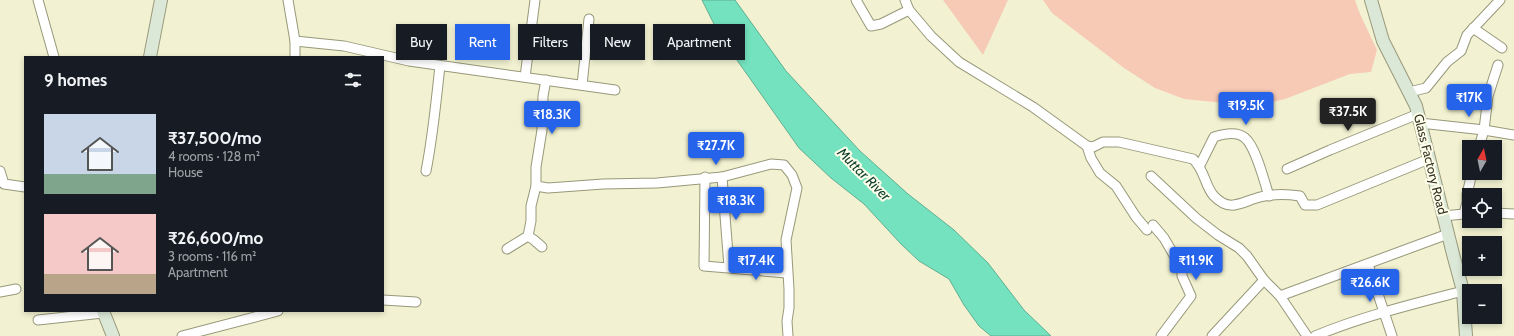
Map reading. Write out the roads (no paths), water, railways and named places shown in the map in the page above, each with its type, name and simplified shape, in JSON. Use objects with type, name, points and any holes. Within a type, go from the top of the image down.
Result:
[{"type":"main road","points":[[150,56],[161,0]]},
{"type":"main road","name":"Glass Factory Road","points":[[1371,0],[1383,41],[1416,106],[1462,287]]},
{"type":"main road","points":[[103,312],[113,336]]},
{"type":"main road","name":"Glass Factory Road","points":[[1465,324],[1466,336]]},
{"type":"street","points":[[38,0],[54,56]]},
{"type":"street","points":[[288,0],[295,40],[295,56]]},
{"type":"street","points":[[525,77],[535,0]]},
{"type":"street","points":[[856,0],[871,26],[881,24],[909,10]]},
{"type":"street","points":[[905,0],[909,10],[931,36],[959,62],[1033,107],[1088,146],[1093,147],[1103,142],[1119,142],[1193,159],[1200,165],[1213,195],[1224,205],[1234,206],[1260,197],[1287,194],[1300,196],[1305,205],[1317,205],[1429,159]]},
{"type":"street","points":[[1409,92],[1426,88],[1447,62],[1461,51],[1467,35],[1500,0]]},
{"type":"street","points":[[582,85],[589,20]]},
{"type":"street","points":[[1473,28],[1502,48]]},
{"type":"street","points":[[295,40],[344,46],[409,61],[440,66],[615,90]]},
{"type":"street","points":[[1481,140],[1484,130],[1488,96],[1498,65]]},
{"type":"street","points":[[426,171],[432,144],[433,122],[440,66]]},
{"type":"street","points":[[507,249],[528,236],[531,221],[531,206],[536,186],[536,167],[542,130],[543,96],[546,80]]},
{"type":"street","points":[[1288,169],[1330,150],[1419,118],[1514,135]]},
{"type":"street","points":[[1200,165],[1214,137],[1224,134],[1236,134],[1244,137],[1255,152],[1269,196]]},
{"type":"street","points":[[1088,146],[1091,158],[1100,173],[1116,186],[1136,217],[1164,238],[1182,270],[1182,276],[1191,296],[1161,336]]},
{"type":"street","points":[[536,186],[548,188],[722,177],[771,164],[784,165],[792,175],[797,188],[786,240],[789,289],[787,321],[788,336]]},
{"type":"street","points":[[0,171],[4,184],[24,187]]},
{"type":"street","points":[[1151,176],[1196,218],[1218,235],[1239,248],[1247,256],[1264,280],[1280,296],[1307,336]]},
{"type":"street","points":[[705,177],[704,266],[728,267],[734,270],[788,273]]},
{"type":"street","points":[[722,177],[728,267]]},
{"type":"street","points":[[1502,213],[1513,212]]},
{"type":"street","points":[[1443,216],[1462,214]]},
{"type":"street","points":[[1280,296],[1448,234]]},
{"type":"street","points":[[528,236],[542,248]]},
{"type":"street","points":[[1368,264],[1392,336]]},
{"type":"street","points":[[1212,336],[1264,280]]},
{"type":"street","points":[[0,292],[16,289]]},
{"type":"street","points":[[1315,336],[1384,312],[1462,291]]},
{"type":"street","points":[[384,300],[416,302]]},
{"type":"street","points":[[38,320],[103,312]]},
{"type":"street","points":[[182,336],[274,312]]},
{"type":"water","name":"Muttar River","points":[[702,0],[735,0],[786,71],[860,151],[908,194],[954,230],[988,263],[1024,310],[1051,336],[991,336],[979,326],[964,305],[949,279],[919,261],[864,204],[831,178],[799,148],[737,60],[745,60],[745,24],[714,24]]}]
